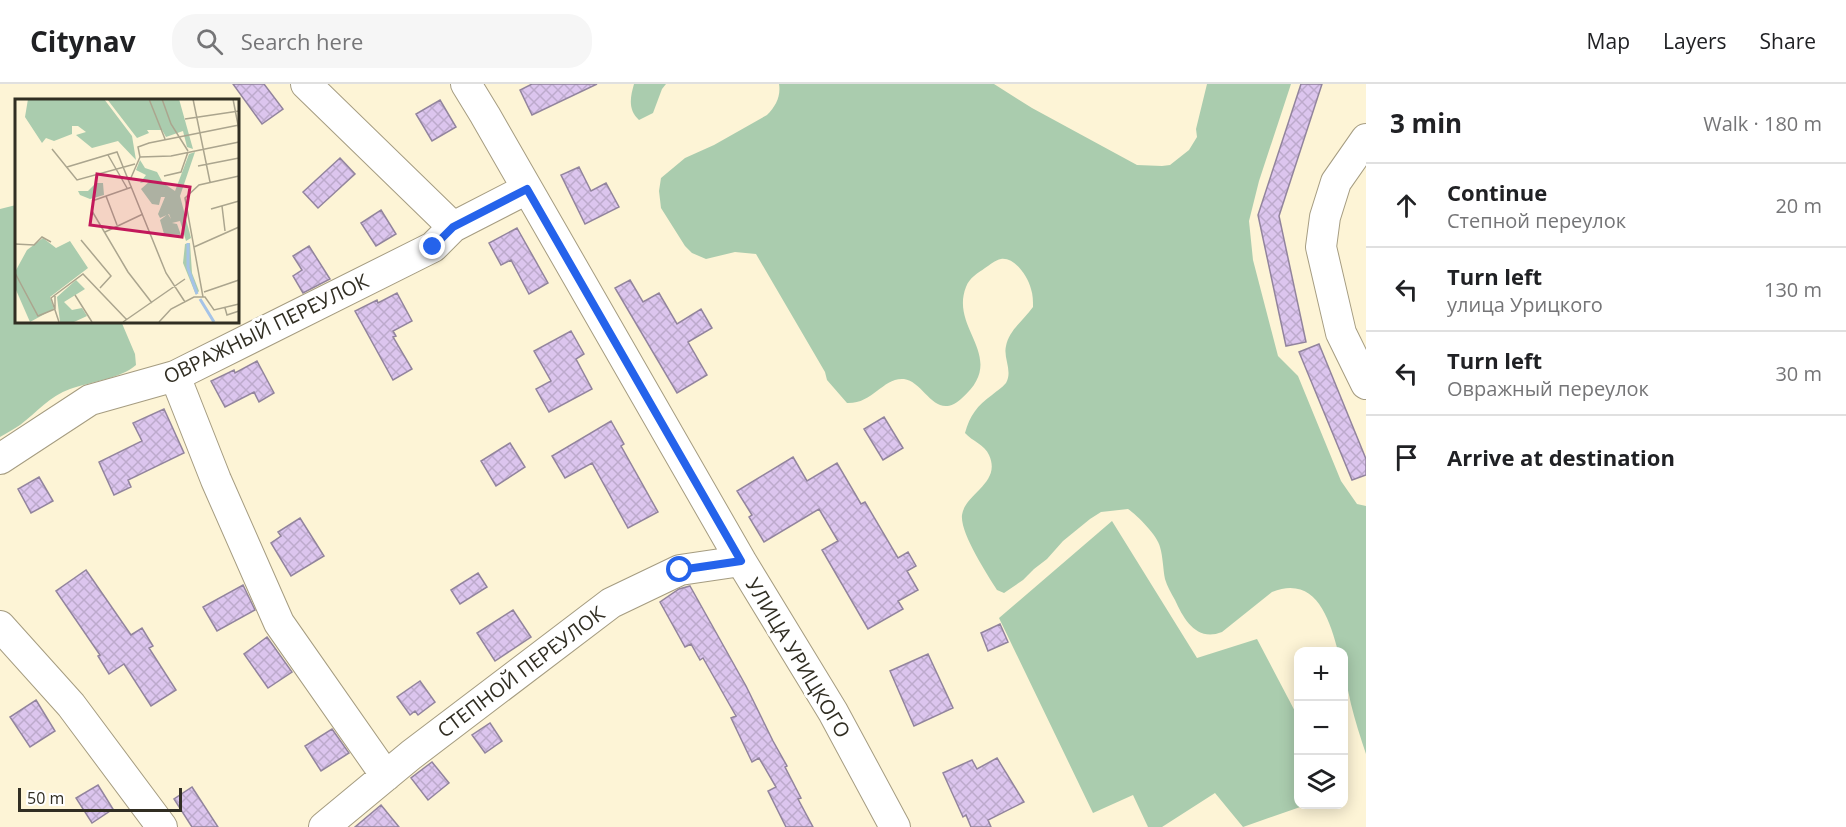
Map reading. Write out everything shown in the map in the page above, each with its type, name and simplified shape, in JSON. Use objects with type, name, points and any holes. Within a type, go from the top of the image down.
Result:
[{"type":"street","points":[[306,84],[453,227]]},
{"type":"street","name":"УЛИЦА УРИЦКОГО","points":[[466,84],[741,561],[833,712],[895,827]]},
{"type":"street","points":[[485,115],[488,84]]},
{"type":"street","points":[[1366,139],[1336,182],[1325,217],[1321,247],[1341,333],[1366,384]]},
{"type":"street","name":"ОВРАЖНЫЙ ПЕРЕУЛОК","points":[[0,459],[90,400],[175,376],[433,247],[453,227],[527,189]]},
{"type":"street","points":[[175,376],[216,480],[279,623],[386,776]]},
{"type":"street","name":"СТЕПНОЙ ПЕРЕУЛОК","points":[[324,827],[386,776],[611,603],[680,570],[741,561]]},
{"type":"street","points":[[0,626],[71,705],[162,827]]},
{"type":"green space","points":[[634,84],[666,84],[653,113],[639,120],[631,104]]},
{"type":"green space","points":[[779,84],[994,84],[1032,108],[1137,165],[1162,166],[1170,165],[1189,150],[1197,137],[1196,129],[1207,84],[1291,84],[1259,181],[1249,221],[1253,260],[1278,356],[1298,376],[1341,481],[1357,504],[1366,506],[1366,754],[1348,691],[1348,647],[1337,647],[1330,625],[1318,602],[1299,589],[1287,588],[1272,592],[1222,632],[1205,634],[1199,632],[1187,622],[1168,587],[1158,542],[1147,526],[1128,509],[1101,512],[1063,541],[1023,580],[1004,593],[997,590],[965,532],[962,515],[969,500],[987,480],[992,465],[985,448],[965,433],[978,407],[1006,383],[1009,374],[1005,351],[1008,340],[1013,330],[1033,307],[1033,296],[1029,284],[1016,264],[1006,259],[997,260],[974,276],[966,287],[963,302],[965,317],[980,356],[980,370],[975,384],[961,399],[952,405],[937,404],[911,382],[897,379],[864,399],[847,403],[827,380],[825,372],[756,254],[735,252],[706,259],[692,253],[685,246],[661,208],[659,191],[661,178],[685,158],[714,145],[767,115],[777,101]]},
{"type":"green space","points":[[15,205],[15,322],[121,322],[135,354],[136,365],[123,373],[63,392],[20,425],[0,437],[0,209]]},
{"type":"green space","points":[[1112,521],[1197,658],[1257,639],[1294,709],[1295,809],[1243,827],[1215,793],[1162,827],[1148,827],[1133,795],[1093,813],[999,618]]},
{"type":"building","points":[[233,84],[264,84],[283,109],[262,124]]},
{"type":"building","points":[[532,84],[597,84],[532,115],[520,90]]},
{"type":"building","points":[[1301,84],[1322,84],[1279,216],[1306,342],[1286,346],[1258,215]]},
{"type":"building","points":[[440,100],[456,127],[432,141],[416,114]]},
{"type":"building","points":[[340,158],[355,174],[318,208],[303,192]]},
{"type":"building","points":[[579,167],[591,191],[606,183],[619,207],[585,224],[561,175]]},
{"type":"building","points":[[381,210],[396,234],[376,246],[361,223]]},
{"type":"building","points":[[517,228],[548,283],[529,294],[511,260],[501,265],[489,243]]},
{"type":"building","points":[[309,246],[330,279],[303,293],[293,276],[302,270],[293,256]]},
{"type":"building","points":[[630,280],[643,302],[659,293],[677,324],[701,309],[712,328],[688,342],[707,375],[677,393],[615,288]]},
{"type":"building","points":[[397,293],[412,321],[393,331],[396,336],[393,337],[412,369],[393,380],[355,311]]},
{"type":"building","points":[[571,331],[584,354],[576,359],[592,389],[549,412],[536,389],[551,381],[534,351]]},
{"type":"building","points":[[1319,344],[1366,459],[1366,475],[1352,480],[1299,352]]},
{"type":"building","points":[[257,361],[274,393],[259,402],[254,392],[225,407],[211,381],[234,370],[235,373]]},
{"type":"building","points":[[164,409],[184,453],[128,480],[131,487],[114,495],[99,462],[142,441],[133,423]]},
{"type":"building","points":[[884,417],[903,448],[883,460],[864,429]]},
{"type":"building","points":[[611,421],[624,444],[621,446],[658,512],[628,528],[592,463],[565,478],[552,456]]},
{"type":"building","points":[[510,443],[525,467],[496,486],[481,461]]},
{"type":"building","points":[[793,457],[807,481],[837,463],[861,504],[865,502],[898,558],[908,552],[916,566],[907,571],[918,590],[898,601],[903,609],[868,629],[822,550],[838,541],[819,509],[764,542],[749,517],[752,515],[737,491]]},
{"type":"building","points":[[39,477],[53,501],[31,513],[18,489]]},
{"type":"building","points":[[300,518],[324,556],[291,576],[271,543],[281,536],[278,532]]},
{"type":"building","points":[[86,570],[131,635],[142,628],[153,646],[149,648],[176,690],[151,706],[124,664],[109,674],[98,656],[100,655],[56,591]]},
{"type":"building","points":[[478,573],[487,587],[460,604],[451,590]]},
{"type":"building","points":[[243,585],[255,610],[217,631],[203,607]]},
{"type":"building","points":[[690,586],[746,686],[787,766],[785,767],[801,798],[798,799],[813,827],[786,827],[768,791],[776,787],[759,758],[752,762],[731,718],[736,716],[703,658],[700,660],[691,644],[685,647],[660,602],[679,589]]},
{"type":"building","points":[[513,610],[531,637],[495,661],[477,633]]},
{"type":"building","points":[[1000,624],[1008,642],[988,651],[981,633]]},
{"type":"building","points":[[267,637],[292,672],[268,688],[244,654]]},
{"type":"building","points":[[928,654],[953,708],[914,726],[890,671]]},
{"type":"building","points":[[420,681],[435,702],[418,715],[415,711],[410,715],[397,697]]},
{"type":"building","points":[[36,700],[55,731],[30,747],[10,717]]},
{"type":"building","points":[[490,723],[502,741],[485,753],[472,735]]},
{"type":"building","points":[[332,729],[349,753],[321,771],[305,746]]},
{"type":"building","points":[[997,758],[1024,802],[988,820],[991,827],[971,827],[966,815],[963,817],[943,773],[972,760],[977,769]]},
{"type":"building","points":[[432,762],[449,783],[428,800],[411,778]]},
{"type":"building","points":[[98,785],[113,809],[92,823],[76,798]]},
{"type":"building","points":[[192,787],[218,827],[192,827],[174,799]]},
{"type":"building","points":[[381,805],[399,827],[355,827]]},
{"type":"route","points":[[433,247],[453,227],[527,189],[741,561],[680,570]]}]
